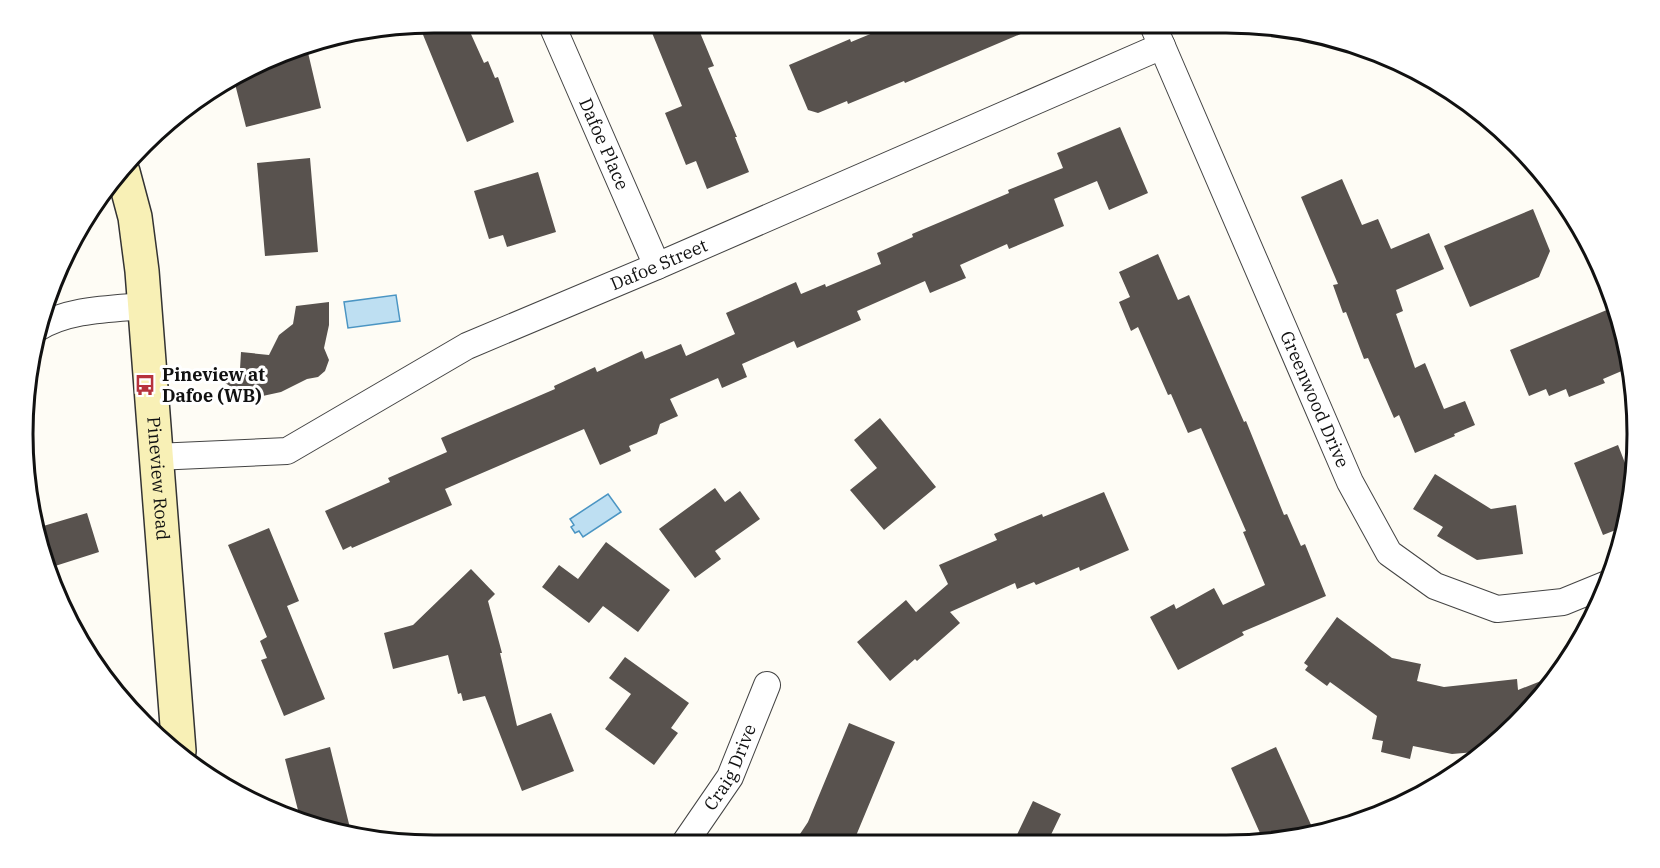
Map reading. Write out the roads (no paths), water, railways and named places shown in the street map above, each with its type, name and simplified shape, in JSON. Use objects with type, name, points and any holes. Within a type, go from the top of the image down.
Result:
[{"type":"street","name":"Dafoe Place","points":[[555,33],[657,266]]},
{"type":"street","name":"Dafoe Street","points":[[155,457],[287,451],[467,346],[657,266],[1157,35]]},
{"type":"street","name":"Greenwood Drive","points":[[1157,35],[1350,482],[1389,553],[1435,586],[1497,609],[1563,602],[1595,589]]},
{"type":"street","name":"Pineview Road","points":[[125,179],[135,218],[145,306],[178,742]]},
{"type":"street","points":[[49,322],[93,311],[145,306]]},
{"type":"street","name":"Craig Drive","points":[[690,835],[730,777],[767,685]]},
{"type":"water","points":[[396,295],[400,321],[348,328],[344,302]]},
{"type":"water","points":[[608,494],[621,512],[583,537],[579,531],[575,533],[570,519]]},
{"type":"place","name":"Pineview at Dafoe (WB)","points":[[145,385]]}]
